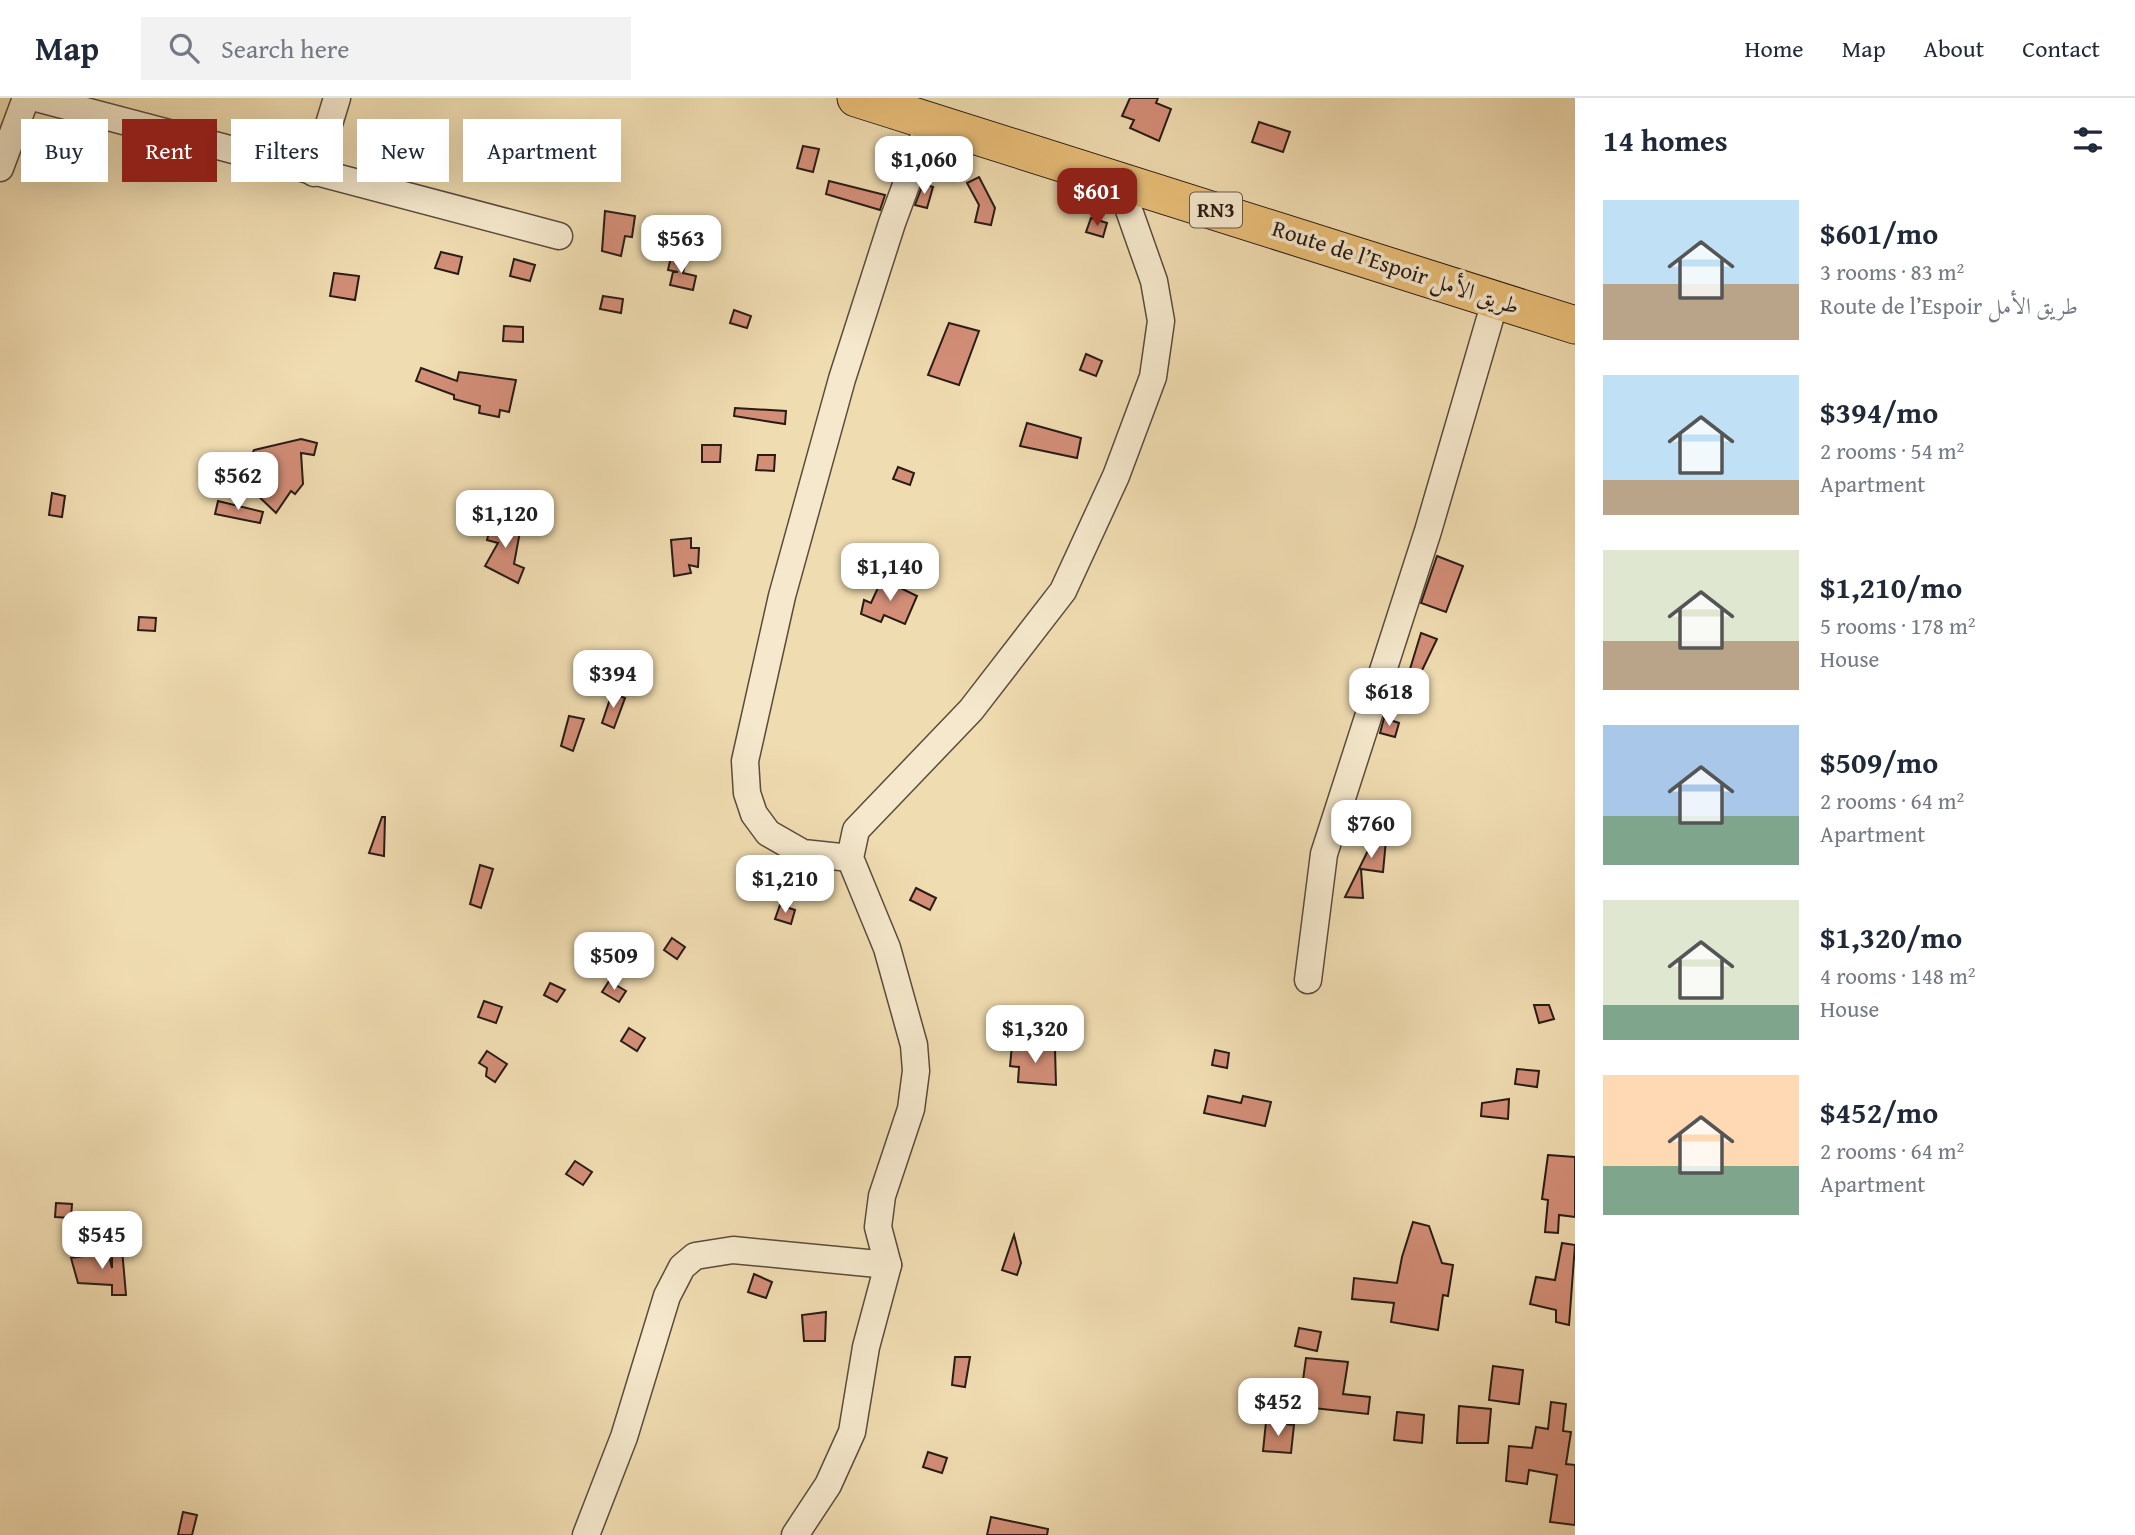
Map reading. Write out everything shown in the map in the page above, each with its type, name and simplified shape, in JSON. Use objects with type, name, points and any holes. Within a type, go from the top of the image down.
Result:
[{"type":"highway","name":"Route de l’Espoir طريق الأمل","points":[[856,98],[1575,325]]},
{"type":"street","points":[[0,168],[26,98]]},
{"type":"street","points":[[36,98],[231,151]]},
{"type":"street","points":[[331,119],[337,98]]},
{"type":"street","points":[[850,858],[803,853],[768,833],[754,814],[747,793],[746,761],[782,596],[842,379],[892,223],[930,120]]},
{"type":"street","points":[[795,1535],[828,1485],[852,1432],[866,1347],[888,1265],[878,1227],[891,1164],[911,1109],[916,1072],[914,1045],[887,948],[850,858],[856,830],[971,709],[1063,591],[1116,476],[1153,377],[1161,321],[1154,281],[1118,179]]},
{"type":"street","points":[[343,180],[559,236]]},
{"type":"street","points":[[1308,980],[1325,855],[1428,531],[1496,298]]},
{"type":"street","points":[[586,1535],[624,1437],[667,1296],[682,1267],[695,1255],[733,1250],[888,1265]]},
{"type":"building","points":[[1130,98],[1158,98],[1156,103],[1171,109],[1159,141],[1130,128],[1134,120],[1122,116]]},
{"type":"building","points":[[1259,122],[1290,132],[1283,152],[1252,142]]},
{"type":"building","points":[[803,146],[819,149],[813,172],[797,168]]},
{"type":"building","points":[[979,177],[995,208],[991,225],[975,222],[979,205],[967,183]]},
{"type":"building","points":[[829,181],[885,195],[880,210],[826,194]]},
{"type":"building","points":[[923,184],[933,187],[927,208],[915,205]]},
{"type":"building","points":[[605,211],[635,216],[632,237],[625,236],[621,256],[602,251]]},
{"type":"building","points":[[1091,218],[1107,223],[1103,237],[1086,232]]},
{"type":"building","points":[[441,252],[462,257],[458,274],[435,268]]},
{"type":"building","points":[[671,257],[686,260],[683,273],[696,276],[693,290],[670,285],[673,272],[678,272],[668,270]]},
{"type":"building","points":[[514,259],[535,265],[530,281],[510,276]]},
{"type":"building","points":[[334,273],[359,276],[355,300],[330,296]]},
{"type":"building","points":[[603,296],[623,299],[621,313],[600,309]]},
{"type":"building","points":[[734,310],[751,316],[747,328],[730,323]]},
{"type":"building","points":[[949,323],[979,331],[959,385],[928,375]]},
{"type":"building","points":[[504,326],[523,327],[523,342],[503,341]]},
{"type":"building","points":[[1086,354],[1102,361],[1096,376],[1080,370]]},
{"type":"building","points":[[421,368],[457,381],[459,372],[516,380],[509,412],[500,410],[499,417],[479,413],[480,406],[454,399],[454,395],[416,381]]},
{"type":"building","points":[[735,408],[786,411],[785,424],[734,416]]},
{"type":"building","points":[[1027,423],[1081,438],[1077,458],[1020,446]]},
{"type":"building","points":[[301,439],[317,443],[314,455],[301,453],[303,484],[295,494],[291,491],[276,513],[253,491],[257,488],[248,481],[259,470],[249,460],[254,450]]},
{"type":"building","points":[[702,445],[721,445],[720,462],[702,462]]},
{"type":"building","points":[[758,455],[775,455],[774,471],[756,470]]},
{"type":"building","points":[[898,467],[914,473],[910,485],[893,479]]},
{"type":"building","points":[[52,493],[65,496],[62,517],[49,515]]},
{"type":"building","points":[[218,501],[263,512],[260,523],[215,514]]},
{"type":"building","points":[[492,520],[521,526],[514,564],[524,568],[518,583],[485,566],[498,543],[487,540]]},
{"type":"building","points":[[691,538],[691,548],[699,548],[698,567],[689,565],[691,573],[674,576],[671,540]]},
{"type":"building","points":[[1437,556],[1463,566],[1446,612],[1421,603]]},
{"type":"building","points":[[882,579],[917,596],[905,624],[884,615],[881,622],[861,614],[864,600],[871,603]]},
{"type":"building","points":[[139,617],[156,618],[155,631],[138,630]]},
{"type":"building","points":[[1421,633],[1437,639],[1415,685],[1406,682]]},
{"type":"building","points":[[612,693],[625,698],[614,728],[602,723]]},
{"type":"building","points":[[569,716],[584,719],[573,751],[561,746]]},
{"type":"building","points":[[1384,718],[1399,723],[1395,737],[1380,733]]},
{"type":"building","points":[[1389,808],[1383,872],[1361,869],[1363,898],[1345,897]]},
{"type":"building","points":[[382,817],[385,817],[384,856],[369,853]]},
{"type":"building","points":[[480,865],[493,869],[481,908],[470,904]]},
{"type":"building","points":[[916,888],[936,898],[930,910],[910,900]]},
{"type":"building","points":[[780,905],[795,910],[791,924],[775,919]]},
{"type":"building","points":[[672,938],[685,947],[677,959],[664,950]]},
{"type":"building","points":[[609,981],[626,991],[619,1002],[602,992]]},
{"type":"building","points":[[550,983],[565,990],[557,1002],[544,995]]},
{"type":"building","points":[[484,1001],[502,1007],[496,1023],[478,1017]]},
{"type":"building","points":[[1534,1005],[1549,1005],[1554,1019],[1539,1023]]},
{"type":"building","points":[[629,1028],[645,1038],[637,1051],[621,1041]]},
{"type":"building","points":[[1012,1045],[1055,1049],[1056,1085],[1018,1082],[1019,1067],[1010,1066]]},
{"type":"building","points":[[1215,1050],[1229,1053],[1227,1068],[1212,1065]]},
{"type":"building","points":[[487,1051],[507,1064],[495,1082],[486,1076],[487,1068],[479,1063]]},
{"type":"building","points":[[1517,1069],[1539,1071],[1537,1087],[1515,1084]]},
{"type":"building","points":[[1208,1096],[1241,1103],[1243,1096],[1271,1102],[1265,1126],[1204,1113]]},
{"type":"building","points":[[1509,1099],[1508,1119],[1481,1116],[1482,1103]]},
{"type":"building","points":[[1548,1155],[1575,1157],[1575,1217],[1559,1215],[1558,1233],[1545,1232],[1548,1200],[1542,1199]]},
{"type":"building","points":[[575,1161],[592,1172],[583,1185],[566,1174]]},
{"type":"building","points":[[56,1203],[72,1204],[71,1218],[55,1217]]},
{"type":"building","points":[[1413,1222],[1429,1226],[1442,1263],[1453,1265],[1448,1296],[1443,1295],[1438,1330],[1391,1322],[1394,1303],[1352,1299],[1354,1278],[1397,1283]]},
{"type":"building","points":[[1014,1235],[1021,1263],[1017,1275],[1002,1270]]},
{"type":"building","points":[[1562,1243],[1575,1245],[1569,1325],[1556,1322],[1556,1310],[1530,1304],[1536,1277],[1555,1280]]},
{"type":"building","points":[[122,1249],[126,1295],[112,1295],[112,1285],[78,1283],[71,1258],[108,1252],[112,1268],[112,1250]]},
{"type":"building","points":[[754,1274],[772,1282],[766,1298],[748,1292]]},
{"type":"building","points":[[826,1312],[825,1341],[804,1341],[802,1315]]},
{"type":"building","points":[[1299,1328],[1321,1332],[1317,1351],[1295,1346]]},
{"type":"building","points":[[955,1357],[970,1357],[965,1387],[952,1385]]},
{"type":"building","points":[[1306,1358],[1348,1362],[1343,1394],[1370,1397],[1368,1414],[1313,1408],[1303,1404],[1309,1382],[1303,1380]]},
{"type":"building","points":[[1493,1366],[1523,1370],[1519,1404],[1489,1400]]},
{"type":"building","points":[[1551,1402],[1566,1404],[1563,1431],[1571,1432],[1566,1464],[1575,1465],[1575,1525],[1550,1522],[1557,1475],[1529,1470],[1527,1484],[1506,1481],[1509,1446],[1532,1448],[1536,1427],[1548,1429]]},
{"type":"building","points":[[1254,1404],[1294,1415],[1293,1424],[1251,1417]]},
{"type":"building","points":[[1459,1406],[1491,1409],[1488,1443],[1457,1443]]},
{"type":"building","points":[[1397,1412],[1424,1415],[1422,1443],[1394,1440]]},
{"type":"building","points":[[1266,1422],[1294,1425],[1291,1453],[1263,1451]]},
{"type":"building","points":[[928,1452],[947,1458],[942,1473],[923,1467]]},
{"type":"building","points":[[183,1512],[197,1515],[192,1535],[178,1535]]},
{"type":"building","points":[[991,1517],[1048,1529],[1047,1535],[987,1535]]}]
